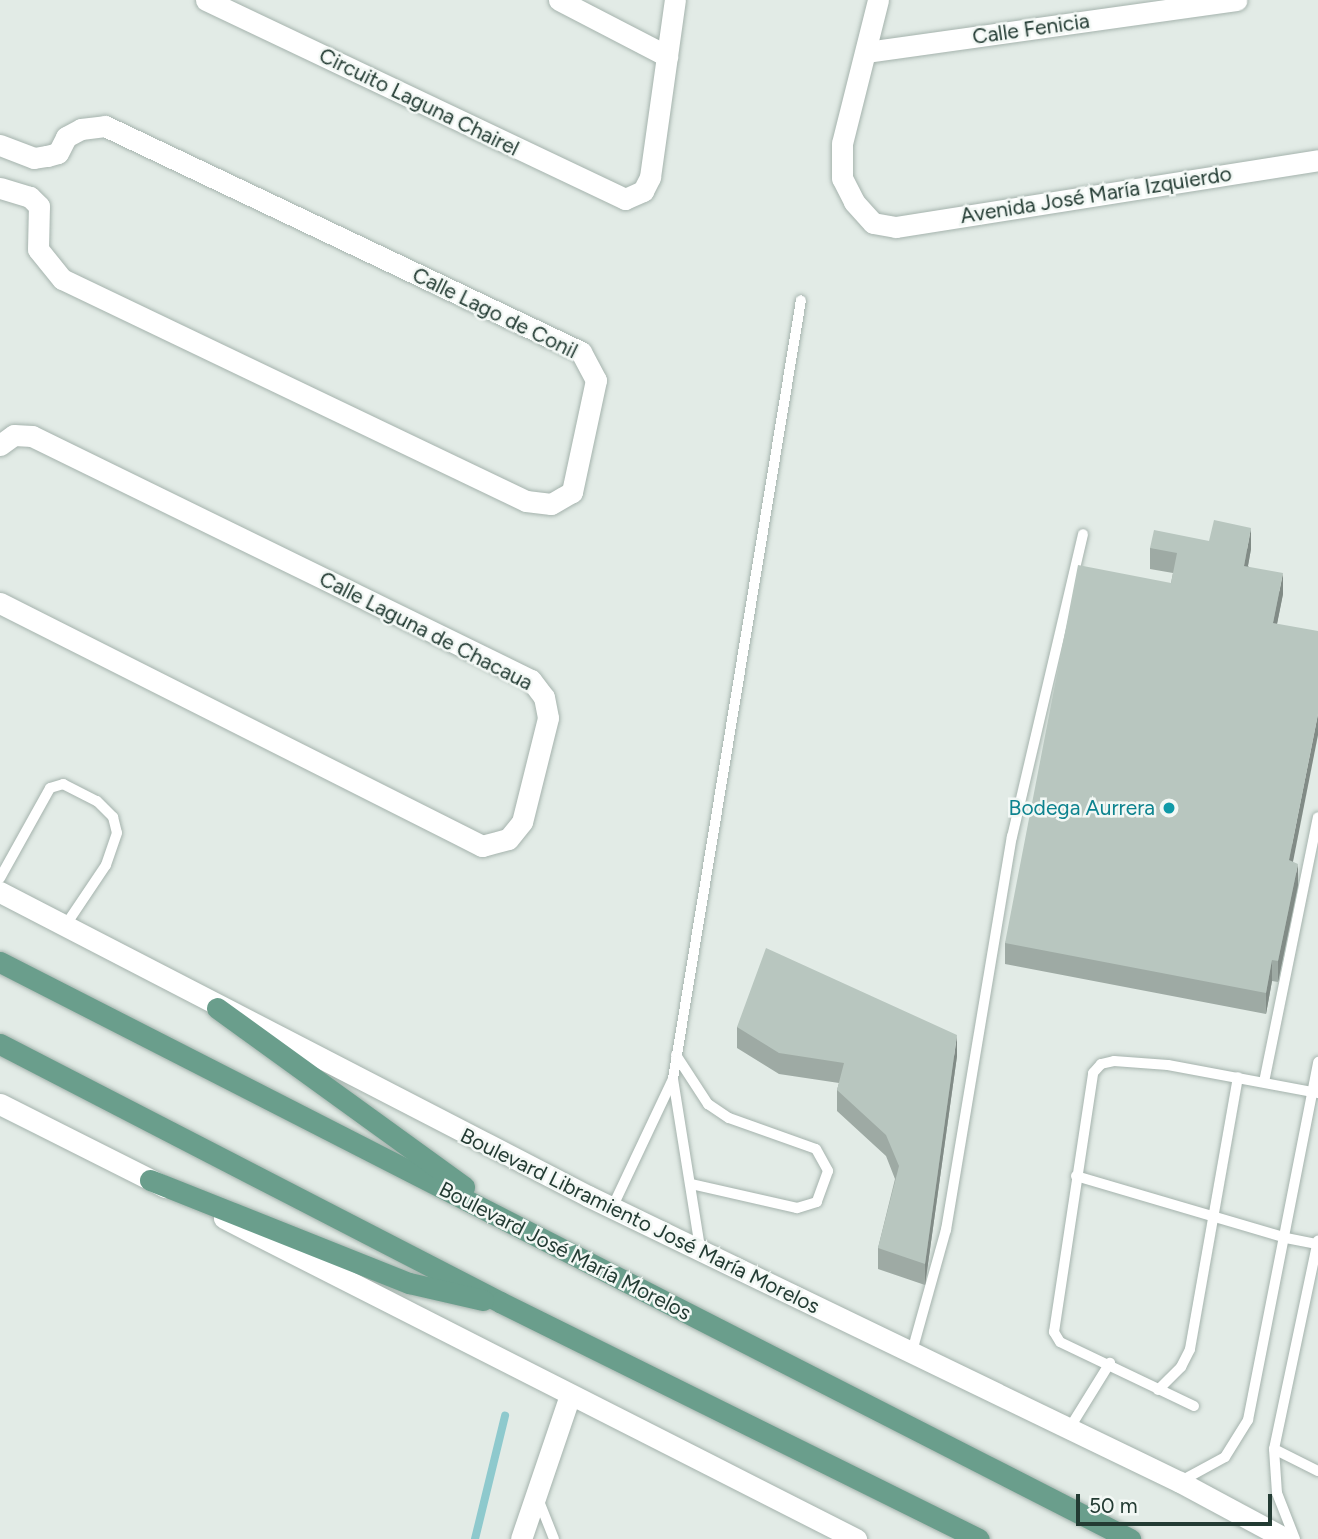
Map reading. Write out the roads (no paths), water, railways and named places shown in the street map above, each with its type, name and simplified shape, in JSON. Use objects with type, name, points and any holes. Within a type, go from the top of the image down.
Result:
[{"type":"main road","name":"Boulevard José María Morelos","points":[[0,962],[1130,1539]]},
{"type":"main road","points":[[217,1008],[529,1233]]},
{"type":"main road","points":[[0,1044],[500,1302],[979,1539]]},
{"type":"main road","points":[[150,1180],[409,1283],[500,1302]]},
{"type":"street","name":"Circuito Laguna Chairel","points":[[206,0],[617,197],[633,197],[650,177],[667,56]]},
{"type":"street","points":[[559,0],[667,56],[675,0]]},
{"type":"street","points":[[867,52],[878,0]]},
{"type":"street","name":"Calle Fenicia","points":[[867,52],[1236,0]]},
{"type":"street","name":"Avenida José María Izquierdo","points":[[867,52],[842,143],[842,178],[854,202],[873,223],[897,227],[1318,160]]},
{"type":"street","name":"Calle Lago de Conil","points":[[0,145],[34,158],[47,156],[58,153],[66,137],[81,129],[105,126],[581,352],[596,380],[572,492],[551,504],[526,501],[62,279],[38,249],[39,206],[30,197],[0,188]]},
{"type":"street","name":"Calle Laguna de Chacaua","points":[[0,445],[14,435],[32,436],[531,680],[544,697],[548,718],[522,822],[509,839],[482,846],[0,603]]},
{"type":"street","name":"Boulevard Libramiento José María Morelos","points":[[0,892],[217,1008],[612,1208],[700,1248],[911,1355],[1180,1482],[1286,1539]]},
{"type":"street","points":[[0,1104],[856,1539]]},
{"type":"street","points":[[521,1539],[570,1395]]},
{"type":"lane","points":[[700,1248],[673,1079],[801,300]]},
{"type":"lane","points":[[911,1355],[946,1230],[1012,837],[1083,534]]},
{"type":"lane","points":[[0,878],[50,788],[64,784],[97,801],[113,817],[117,833],[106,865],[65,926]]},
{"type":"lane","points":[[1264,1082],[1318,817]]},
{"type":"lane","points":[[676,1055],[708,1104],[729,1118],[816,1149],[828,1171],[817,1202],[797,1209],[691,1184]]},
{"type":"lane","points":[[1180,1482],[1225,1457],[1248,1420],[1315,1092],[1318,1062]]},
{"type":"lane","points":[[1194,1406],[1158,1390],[1110,1363],[1060,1342],[1054,1332],[1093,1073],[1101,1064],[1168,1065],[1315,1092]]},
{"type":"lane","points":[[1158,1390],[1181,1367],[1190,1349],[1238,1077]]},
{"type":"lane","points":[[612,1208],[673,1079]]},
{"type":"lane","points":[[1076,1175],[1286,1238],[1318,1243],[1273,1449],[1277,1493],[1294,1539]]},
{"type":"lane","points":[[1069,1429],[1110,1363]]},
{"type":"lane","points":[[1273,1449],[1318,1471]]},
{"type":"lane","points":[[536,1494],[554,1539]]},
{"type":"waterway","points":[[475,1539],[505,1416]]},
{"type":"place","name":"Bodega Aurrera","points":[[1169,808]]}]
